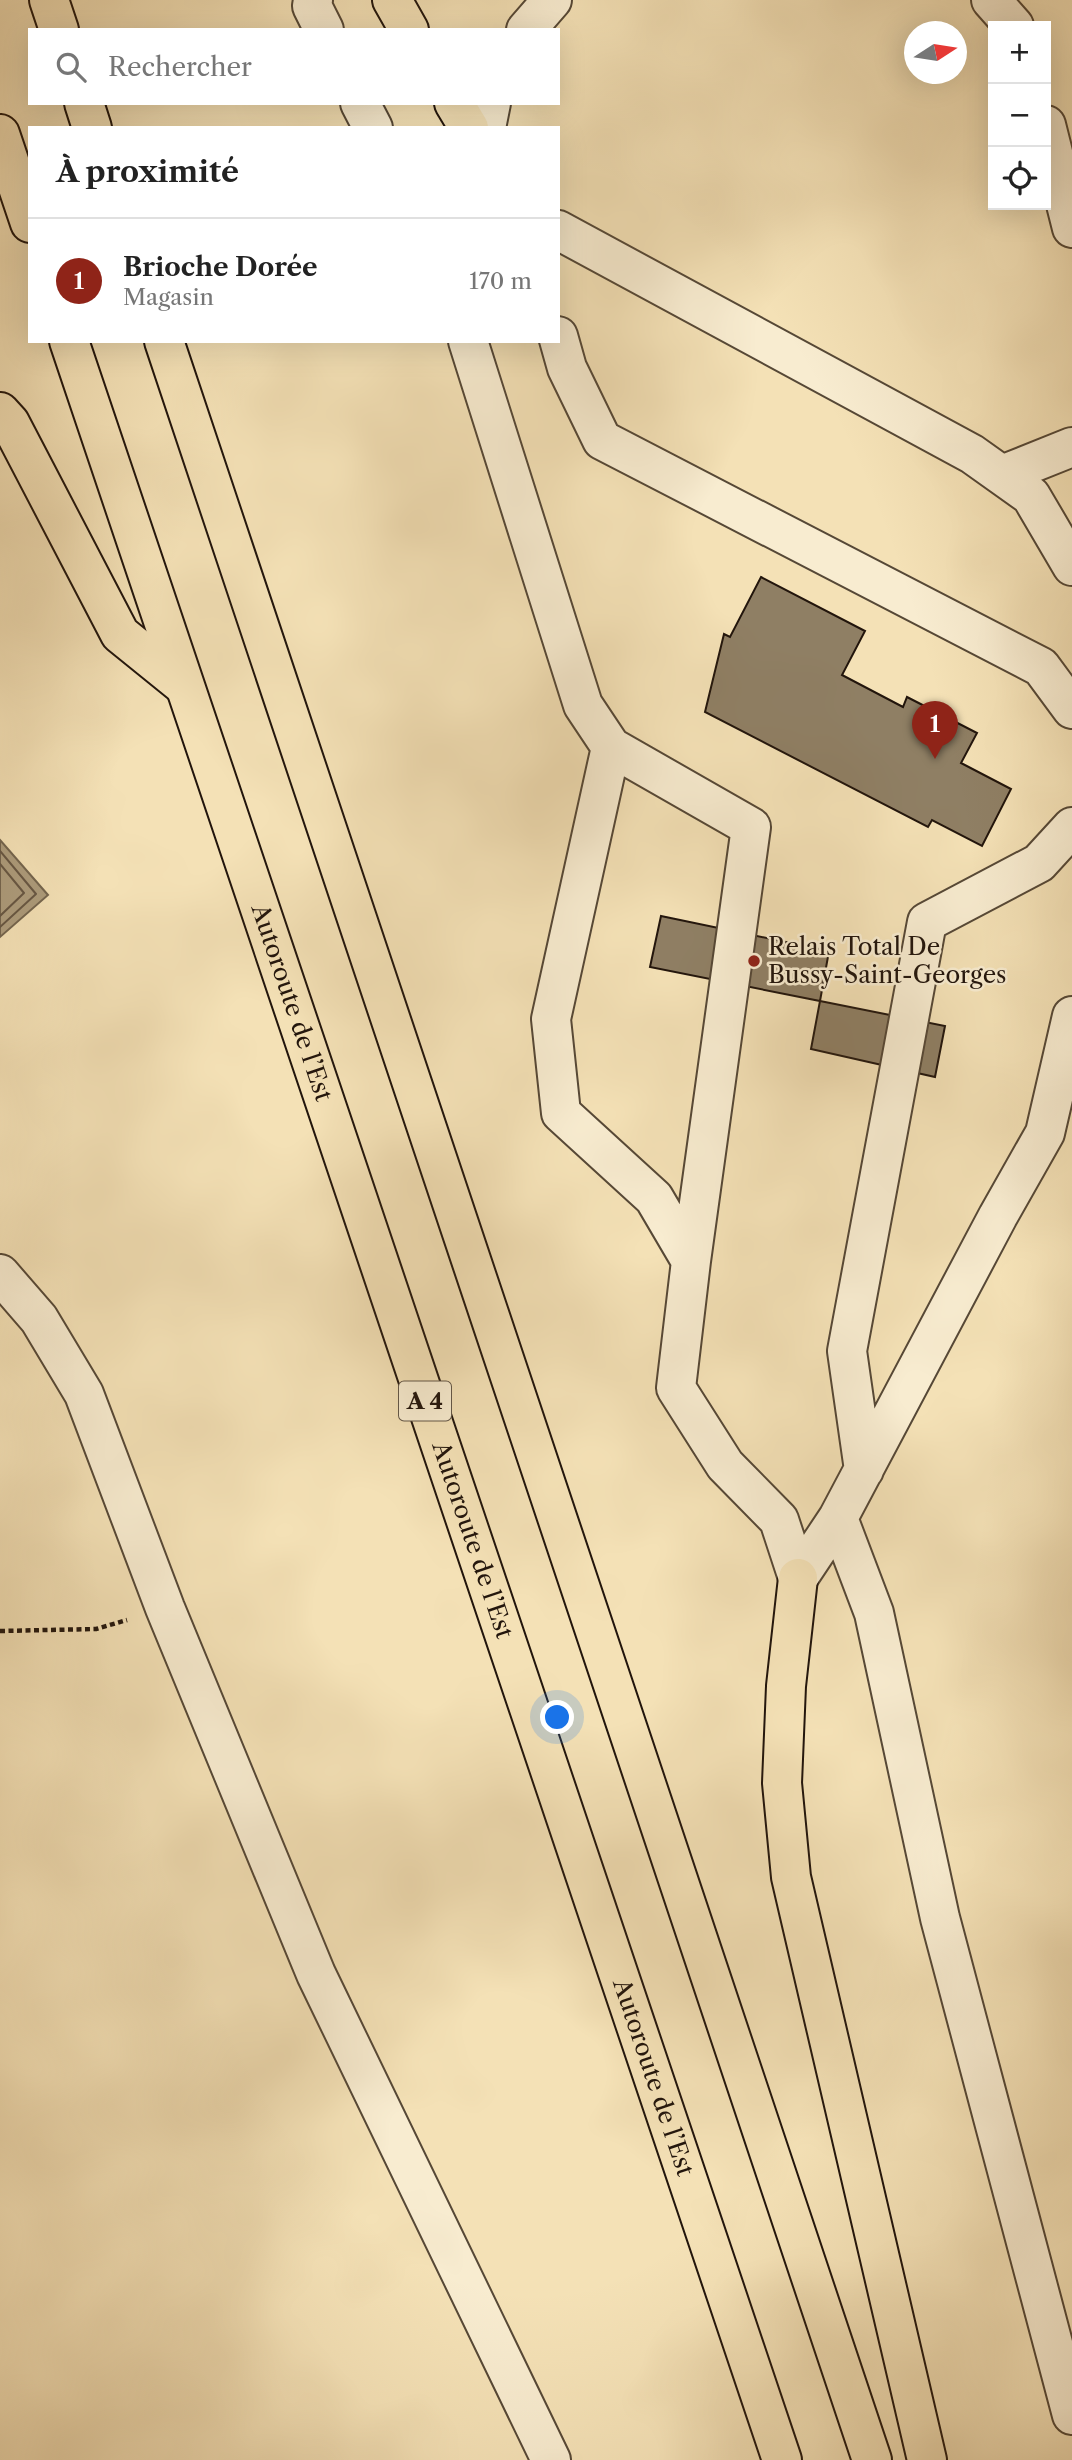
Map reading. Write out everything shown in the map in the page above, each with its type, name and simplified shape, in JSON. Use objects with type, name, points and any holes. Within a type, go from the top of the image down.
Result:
[{"type":"highway","points":[[49,0],[58,28]]},
{"type":"highway","points":[[392,0],[408,28]]},
{"type":"highway","points":[[85,105],[91,126]]},
{"type":"highway","points":[[455,105],[468,126]]},
{"type":"highway","points":[[0,134],[28,217]]},
{"type":"highway","name":"Autoroute de l’Est","points":[[70,343],[782,2460]]},
{"type":"highway","points":[[164,343],[872,2460]]},
{"type":"highway","points":[[0,412],[10,423],[120,634],[183,685]]},
{"type":"highway","points":[[799,1578],[786,1686],[782,1783],[791,1878],[927,2460]]},
{"type":"lane","points":[[313,0],[312,6],[323,28]]},
{"type":"lane","points":[[528,28],[552,0]]},
{"type":"lane","points":[[991,0],[1010,21]]},
{"type":"lane","points":[[361,105],[372,126]]},
{"type":"lane","points":[[486,126],[491,105]]},
{"type":"lane","points":[[1051,145],[1072,228]]},
{"type":"lane","points":[[560,231],[972,454],[1031,496],[1072,566]]},
{"type":"lane","points":[[468,343],[583,705],[611,747],[751,827],[676,1388],[725,1465],[779,1520],[799,1578]]},
{"type":"lane","points":[[560,343],[567,368],[602,440],[1041,667],[1072,709]]},
{"type":"lane","points":[[1002,475],[1072,447]]},
{"type":"lane","points":[[611,747],[551,1019],[561,1113],[654,1198],[691,1261]]},
{"type":"lane","points":[[864,1470],[847,1352],[927,922],[1039,863],[1072,827]]},
{"type":"lane","points":[[799,1578],[838,1518],[991,1228],[1045,1133],[1072,1016]]},
{"type":"lane","points":[[0,1274],[39,1319],[84,1394],[165,1608],[316,1975],[551,2460]]},
{"type":"lane","points":[[838,1518],[874,1613],[940,1918],[1072,2415]]},
{"type":"path","points":[[0,1631],[96,1629],[165,1608]]},
{"type":"water","points":[[0,840],[48,895],[0,937]]},
{"type":"building","points":[[761,577],[865,631],[842,675],[903,707],[907,697],[977,733],[961,763],[1011,789],[982,846],[932,820],[928,827],[705,712],[724,634],[730,637]]},
{"type":"building","points":[[661,916],[829,951],[820,1001],[650,967]]},
{"type":"building","points":[[820,1001],[945,1026],[935,1077],[811,1049]]},
{"type":"place","name":"Brioche Dorée","points":[[935,759]]},
{"type":"place","name":"Relais Total De Bussy-Saint-Georges","points":[[754,961]]}]
